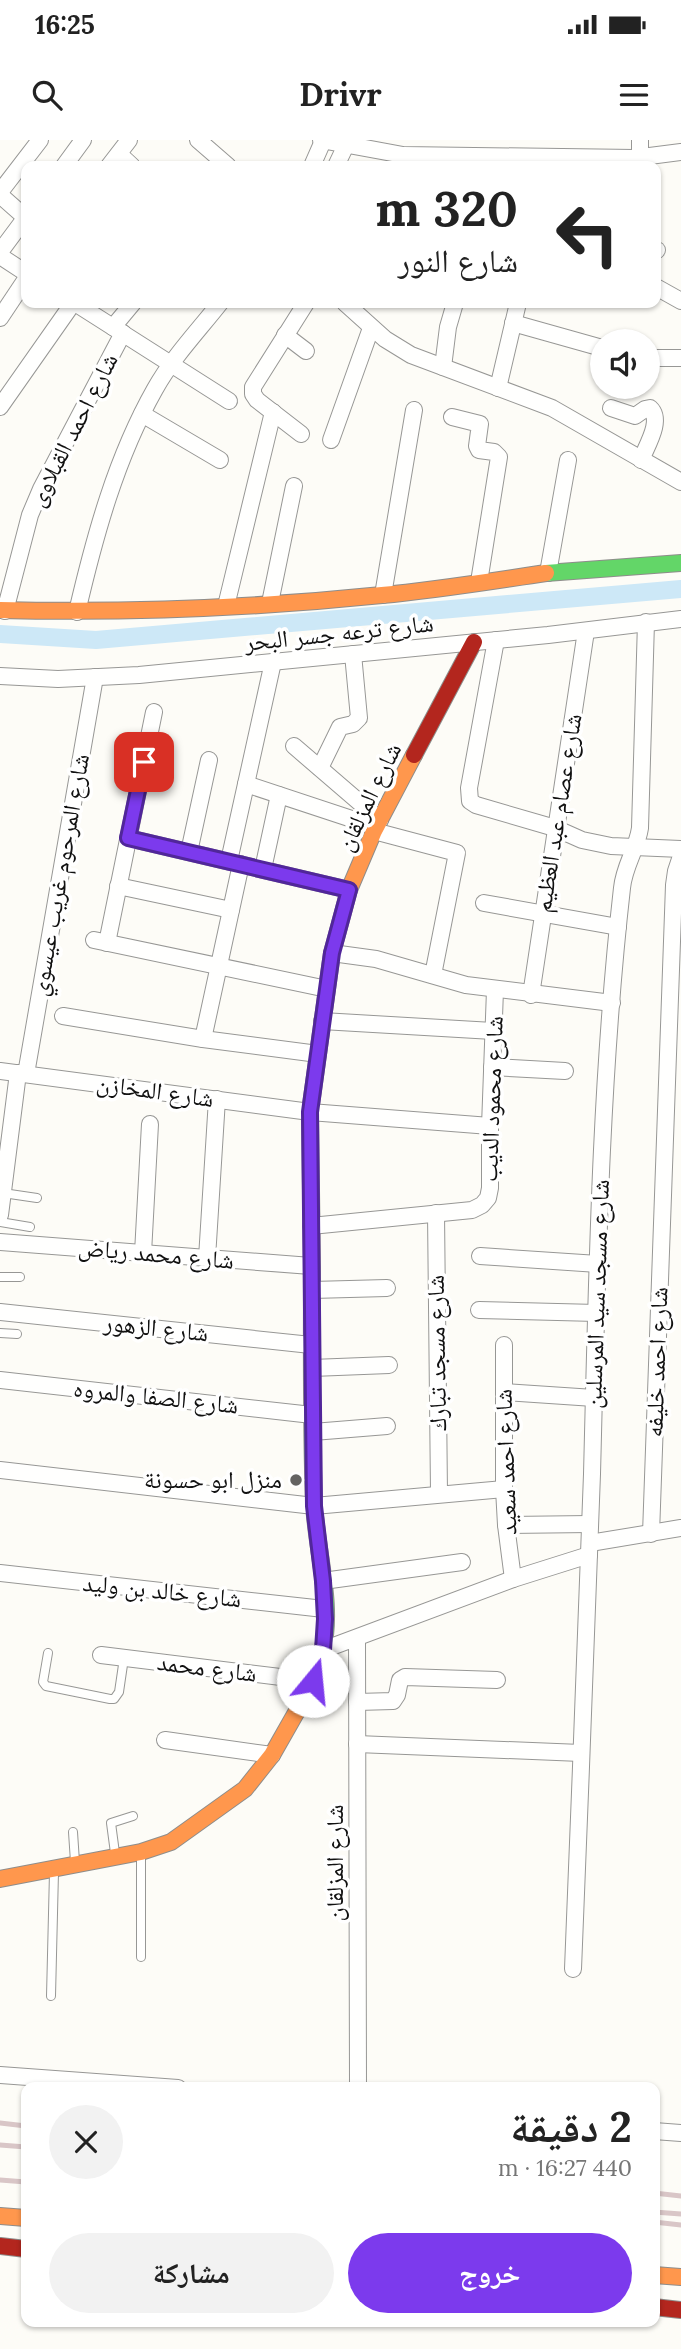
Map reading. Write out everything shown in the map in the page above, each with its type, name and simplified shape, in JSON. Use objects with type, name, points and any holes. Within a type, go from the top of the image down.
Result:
[{"type":"main road","name":"شارع ترعه جسر البحر","points":[[3,611],[77,612],[270,603],[383,595],[548,573],[681,563]]},
{"type":"main road","name":"شارع المزلقان","points":[[0,1879],[141,1852],[171,1842],[245,1789],[272,1755],[313,1681],[323,1650],[324,1609],[314,1506],[310,1112],[332,953],[349,890],[377,826],[474,642]]},
{"type":"main road","points":[[0,2216],[21,2218]]},
{"type":"main road","points":[[0,2246],[21,2248]]},
{"type":"main road","points":[[660,2275],[681,2277]]},
{"type":"main road","points":[[660,2308],[681,2310]]},
{"type":"street","points":[[24,161],[40,140]]},
{"type":"street","points":[[68,161],[83,140]]},
{"type":"street","points":[[114,160],[129,140]]},
{"type":"street","points":[[198,140],[216,146]]},
{"type":"street","points":[[632,161],[640,140]]},
{"type":"street","points":[[332,142],[473,154],[546,148],[632,161],[681,152]]},
{"type":"street","points":[[316,161],[332,142]]},
{"type":"street","points":[[332,142],[336,161]]},
{"type":"street","points":[[21,165],[0,193],[21,212]]},
{"type":"street","points":[[21,224],[0,254],[21,269]]},
{"type":"street","points":[[0,318],[21,286]]},
{"type":"street","points":[[661,290],[681,301]]},
{"type":"street","points":[[0,407],[70,308]]},
{"type":"street","points":[[82,308],[229,401]]},
{"type":"street","name":"شارع احمد القبلاوى","points":[[3,611],[30,515],[130,308]]},
{"type":"street","points":[[77,612],[94,542],[114,479],[142,414],[172,363],[216,308]]},
{"type":"street","points":[[301,434],[257,400],[253,387],[303,308]]},
{"type":"street","points":[[350,308],[384,339],[411,355],[568,416],[681,482]]},
{"type":"street","points":[[443,367],[448,327],[454,308]]},
{"type":"street","points":[[498,388],[517,308]]},
{"type":"street","points":[[513,323],[590,345]]},
{"type":"street","points":[[331,440],[371,328]]},
{"type":"street","points":[[285,335],[306,351]]},
{"type":"street","points":[[660,358],[681,358]]},
{"type":"street","points":[[611,408],[635,416],[645,409],[650,408],[654,412],[656,421],[641,460]]},
{"type":"street","points":[[383,595],[414,410]]},
{"type":"street","points":[[226,606],[273,412]]},
{"type":"street","points":[[142,414],[220,460]]},
{"type":"street","points":[[452,417],[480,424],[477,446],[479,450],[494,453],[499,457],[479,582]]},
{"type":"street","points":[[548,573],[568,460]]},
{"type":"street","points":[[270,603],[294,486]]},
{"type":"street","name":"شارع ترعه جسر البحر","points":[[0,676],[58,678],[139,675],[586,631],[681,619]]},
{"type":"street","name":"شارع مسجد سيد المرسلين","points":[[573,1969],[601,1176],[624,872],[635,849],[640,828],[646,622]]},
{"type":"street","name":"شارع عصام عبد العظيم","points":[[531,995],[586,631]]},
{"type":"street","points":[[496,640],[469,788],[470,801],[555,828],[582,840],[635,849],[681,849]]},
{"type":"street","points":[[320,768],[340,727],[353,724],[359,718],[353,654]]},
{"type":"street","points":[[203,1039],[231,910],[246,784],[273,662]]},
{"type":"street","name":"شارع المرحوم غريب عيسوي","points":[[0,1215],[4,1160],[95,677]]},
{"type":"street","points":[[154,712],[118,886],[100,942],[327,989]]},
{"type":"street","points":[[293,746],[320,768],[377,826]]},
{"type":"street","points":[[189,852],[209,760]]},
{"type":"street","points":[[246,784],[457,853],[433,975]]},
{"type":"street","points":[[262,869],[279,795]]},
{"type":"street","points":[[128,838],[349,890]]},
{"type":"street","name":"شارع احمد خليفه","points":[[651,1534],[674,885],[681,856]]},
{"type":"street","points":[[118,886],[231,910]]},
{"type":"street","points":[[484,903],[618,927]]},
{"type":"street","points":[[332,953],[376,959],[466,985],[612,1003]]},
{"type":"street","name":"شارع محمود الديب","points":[[436,1213],[472,1210],[488,1198],[495,990]]},
{"type":"street","points":[[62,1016],[318,1054]]},
{"type":"street","points":[[322,1021],[494,1031]]},
{"type":"street","points":[[492,1067],[565,1071]]},
{"type":"street","name":"شارع المخازن","points":[[0,1071],[310,1112],[490,1126]]},
{"type":"street","points":[[206,1258],[217,1100]]},
{"type":"street","points":[[143,1253],[150,1124]]},
{"type":"street","points":[[311,1226],[436,1213]]},
{"type":"street","name":"شارع مسجد تبارك","points":[[436,1213],[439,1493]]},
{"type":"street","name":"شارع محمد رياض","points":[[0,1242],[311,1266]]},
{"type":"street","points":[[481,1256],[598,1264]]},
{"type":"street","points":[[312,1290],[387,1288]]},
{"type":"street","points":[[479,1310],[597,1313]]},
{"type":"street","name":"شارع الزهور","points":[[0,1312],[312,1345]]},
{"type":"street","name":"شارع احمد سعيد","points":[[504,1345],[504,1489],[513,1579]]},
{"type":"street","points":[[312,1368],[388,1365]]},
{"type":"street","name":"شارع الصفا والمروه","points":[[0,1380],[312,1415]]},
{"type":"street","points":[[504,1392],[594,1398]]},
{"type":"street","points":[[313,1432],[387,1426]]},
{"type":"street","points":[[0,1470],[314,1506],[504,1489]]},
{"type":"street","points":[[506,1525],[590,1524]]},
{"type":"street","points":[[323,1650],[589,1549],[681,1528]]},
{"type":"street","points":[[323,1581],[462,1562]]},
{"type":"street","name":"شارع خالد بن وليد","points":[[0,1573],[324,1609]]},
{"type":"street","name":"شارع المزلقان","points":[[357,1638],[358,2082]]},
{"type":"street","name":"شارع محمد","points":[[101,1655],[313,1681]]},
{"type":"street","points":[[357,1702],[393,1701],[400,1680],[405,1678],[497,1680]]},
{"type":"street","points":[[165,1740],[272,1755]]},
{"type":"street","points":[[357,1744],[581,1753]]},
{"type":"street","points":[[0,2075],[96,2082]]},
{"type":"street","points":[[660,2131],[681,2133]]},
{"type":"lane","points":[[2,1184],[37,1198]]},
{"type":"lane","points":[[0,1222],[30,1227]]},
{"type":"lane","points":[[0,1277],[20,1277]]},
{"type":"lane","points":[[0,1334],[17,1335]]},
{"type":"lane","points":[[48,1653],[43,1682],[46,1686],[110,1699],[114,1699],[119,1692],[124,1658]]},
{"type":"lane","points":[[115,1856],[111,1823],[133,1816]]},
{"type":"lane","points":[[74,1832],[75,1865]]},
{"type":"lane","points":[[141,1852],[141,1957]]},
{"type":"lane","points":[[51,1996],[54,1869]]},
{"type":"waterway","points":[[0,634],[96,640],[681,589]]},
{"type":"railway","points":[[0,2123],[21,2125]]},
{"type":"railway","points":[[0,2145],[21,2147]]},
{"type":"railway","points":[[0,2180],[21,2182]]},
{"type":"railway","points":[[660,2194],[681,2196]]},
{"type":"railway","points":[[660,2212],[681,2214]]},
{"type":"railway","points":[[660,2223],[681,2225]]},
{"type":"traffic: fast","points":[[546,573],[681,563]]},
{"type":"traffic: fast","points":[[297,1711],[320,1660],[326,1616],[314,1503],[312,1268]]},
{"type":"traffic: slow","points":[[0,610],[143,610],[334,600],[423,591],[546,573]]},
{"type":"traffic: slow","points":[[312,1268],[310,1112],[332,953],[349,890],[374,831],[414,755]]},
{"type":"traffic: slow","points":[[0,1879],[141,1852],[171,1842],[245,1789],[272,1755],[297,1711]]},
{"type":"traffic: slow","points":[[0,2216],[21,2218]]},
{"type":"traffic: slow","points":[[660,2275],[681,2277]]},
{"type":"traffic: jam","points":[[414,755],[474,642]]},
{"type":"traffic: jam","points":[[0,2246],[21,2248]]},
{"type":"traffic: jam","points":[[660,2308],[681,2310]]},
{"type":"place","name":"منزل ابو حسونة","points":[[296,1480]]},
{"type":"route","points":[[144,762],[128,838],[349,890],[332,953],[310,1112],[314,1506],[325,1619],[323,1650],[313,1681]]}]
